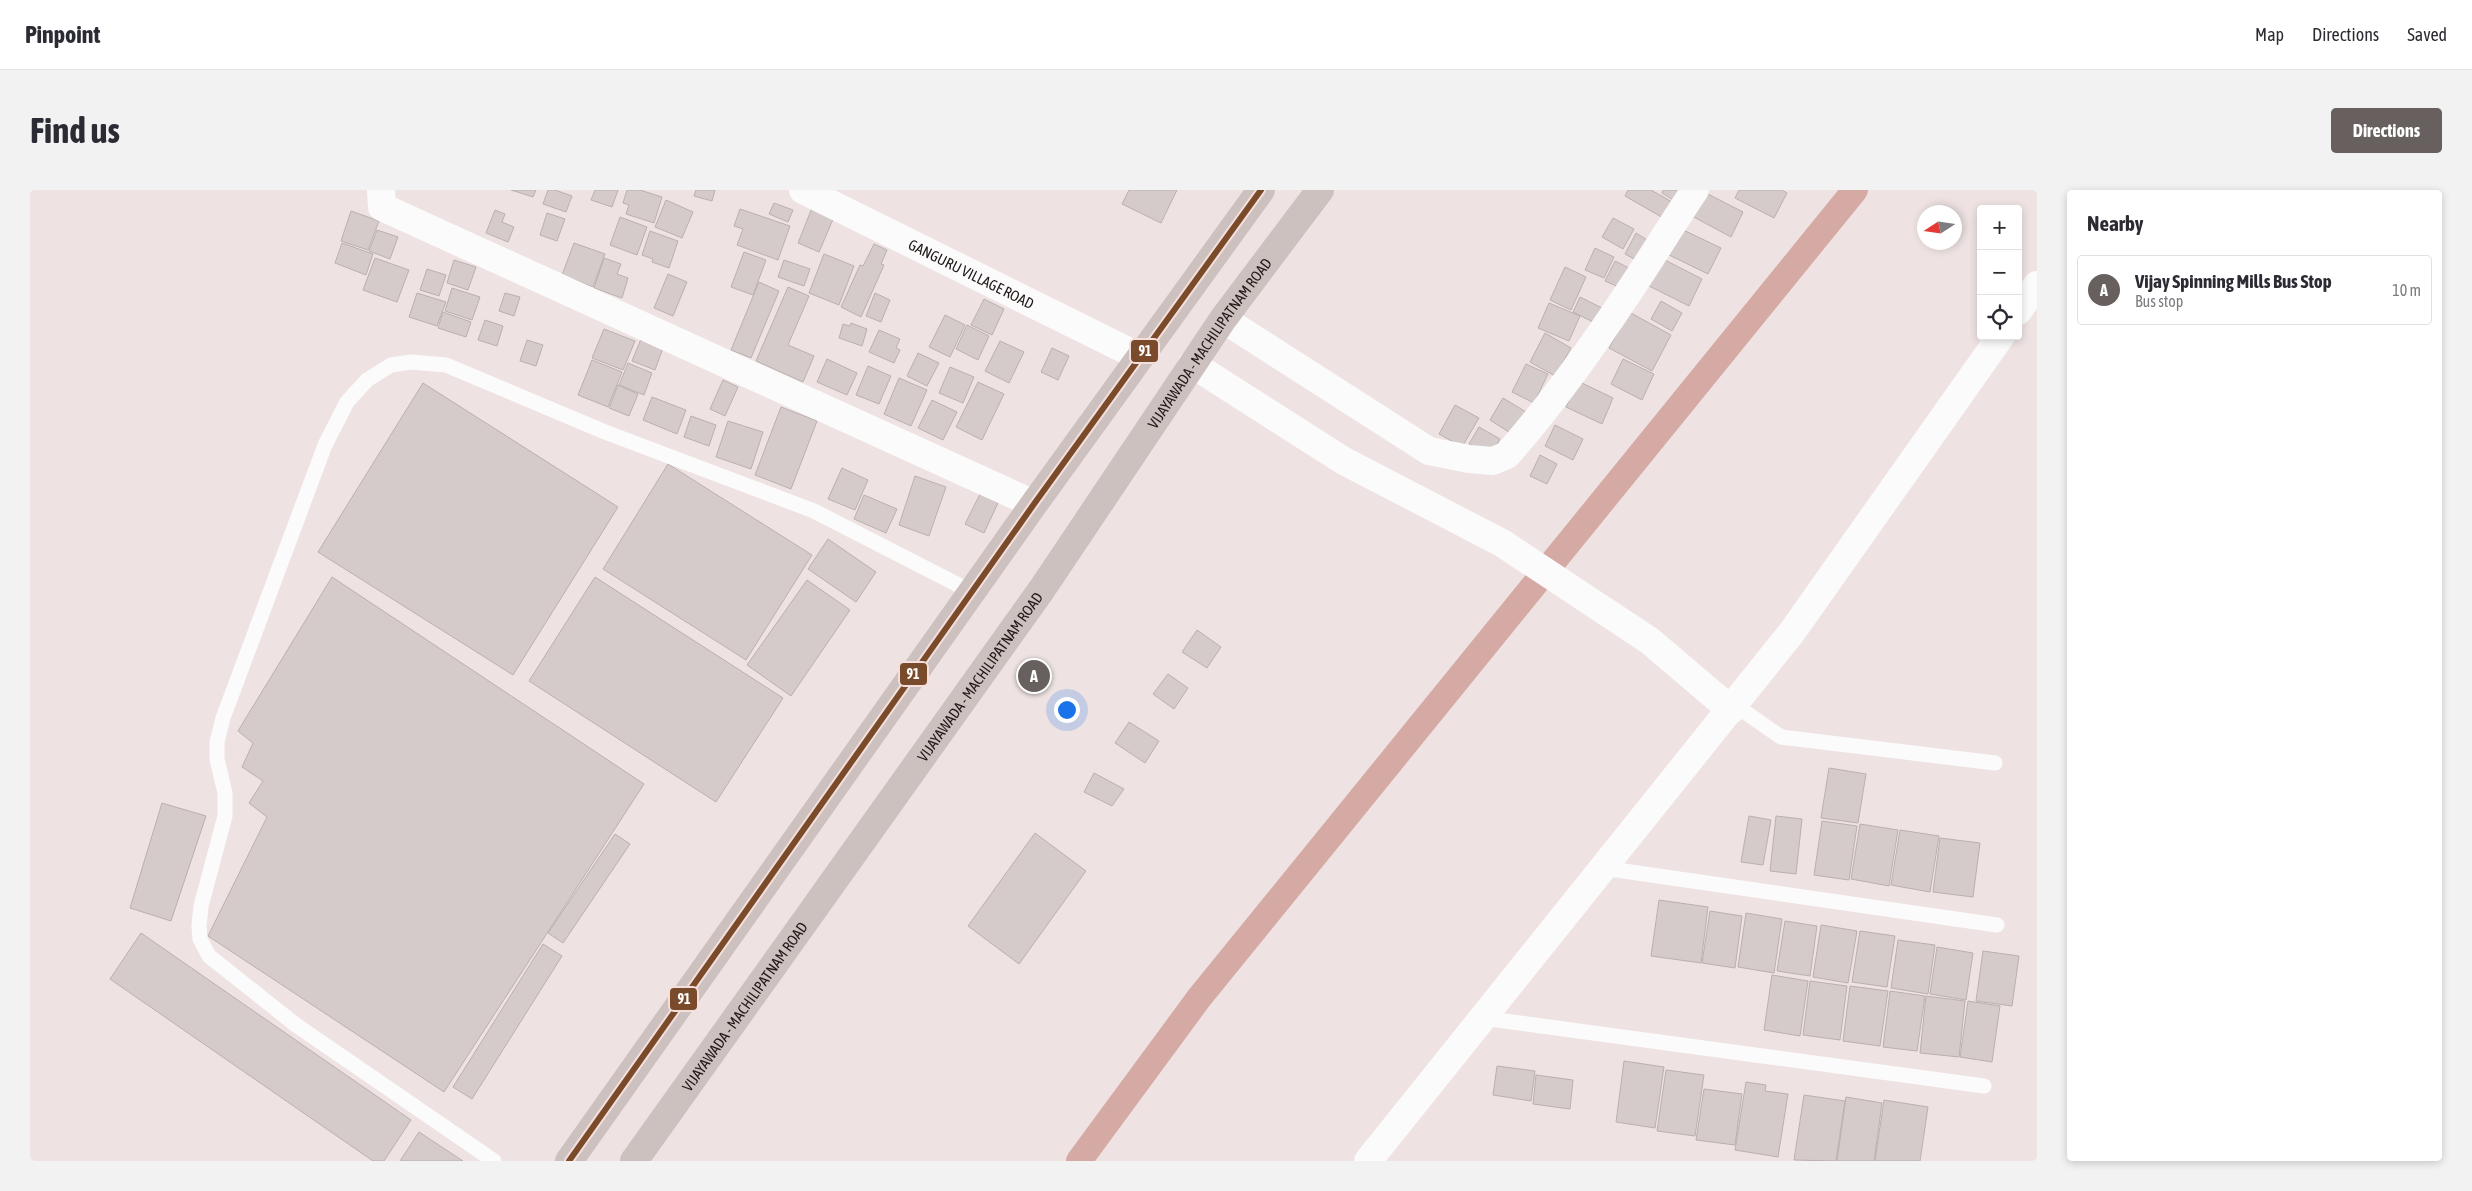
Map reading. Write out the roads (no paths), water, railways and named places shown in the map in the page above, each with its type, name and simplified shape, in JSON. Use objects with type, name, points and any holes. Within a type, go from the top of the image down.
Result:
[{"type":"highway","points":[[569,1161],[1034,504],[1261,190]]},
{"type":"highway","name":"VIJAYAWADA - MACHILIPATNAM ROAD","points":[[634,1161],[1042,589],[1223,319],[1320,190]]},
{"type":"street","points":[[381,190],[382,207],[1034,504]]},
{"type":"street","name":"GANGURU VILLAGE ROAD","points":[[803,190],[1140,357]]},
{"type":"street","points":[[1223,319],[1429,451],[1469,459],[1493,461],[1507,455],[1574,370],[1629,292],[1662,238],[1695,190]]},
{"type":"street","points":[[2022,306],[2037,285]]},
{"type":"street","points":[[1368,1161],[1792,632],[1998,340]]},
{"type":"street","points":[[1192,364],[1344,461],[1502,544],[1650,641],[1733,707]]},
{"type":"lane","points":[[494,1161],[296,1025],[222,968],[209,956],[200,939],[199,926],[202,906],[225,816],[225,793],[217,759],[217,742],[223,718],[325,445],[347,402],[367,380],[391,365],[412,362],[446,365],[605,432],[814,511],[972,592]]},
{"type":"lane","points":[[1733,707],[1781,736],[1995,763]]},
{"type":"lane","points":[[1603,868],[1998,925]]},
{"type":"lane","points":[[1483,1018],[1984,1086]]},
{"type":"waterway","points":[[1079,1161],[1199,998],[1855,190]]},
{"type":"place","name":"Vijay Spinning Mills Bus Stop","points":[[1034,676]]}]
